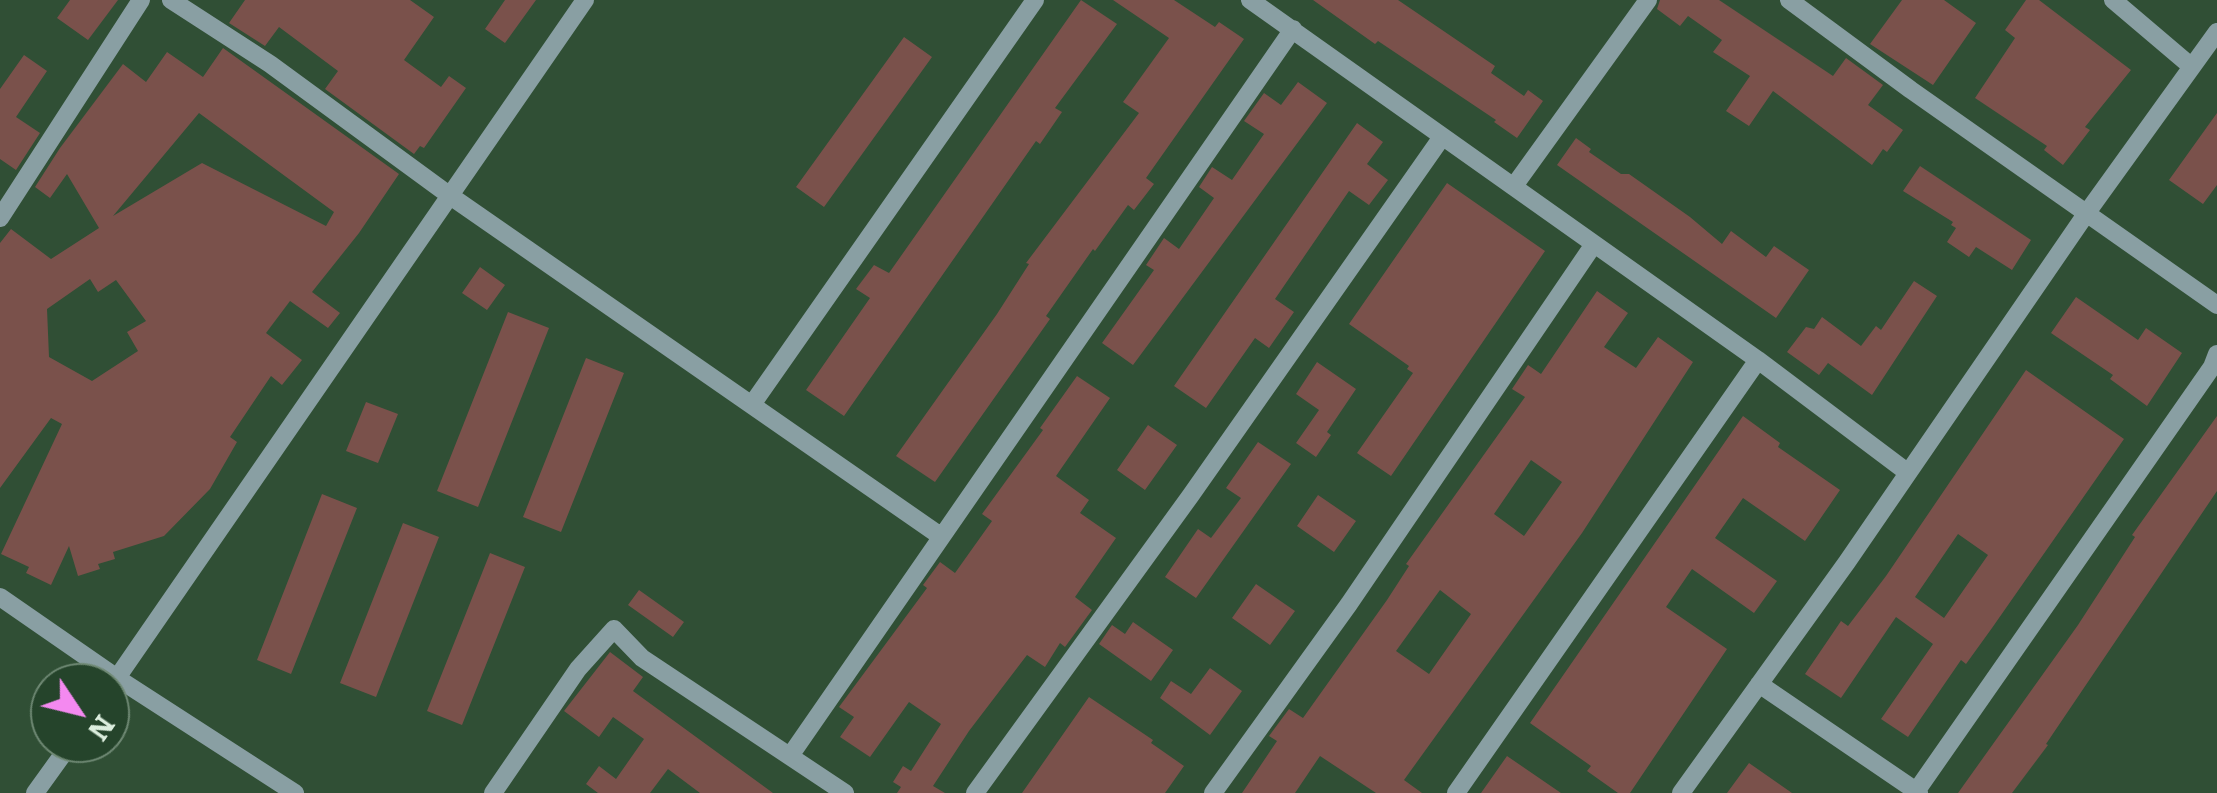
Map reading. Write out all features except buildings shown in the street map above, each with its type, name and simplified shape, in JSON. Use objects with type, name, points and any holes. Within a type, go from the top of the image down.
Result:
[{"type":"street","points":[[2,213],[141,0]]},
{"type":"street","points":[[171,0],[270,64],[449,195],[939,536]]},
{"type":"street","points":[[128,663],[585,0]]},
{"type":"street","points":[[753,403],[1035,0]]},
{"type":"street","points":[[1250,0],[1758,360],[1907,472]]},
{"type":"street","points":[[1514,186],[1648,0]]},
{"type":"street","points":[[1790,0],[2217,305]]},
{"type":"street","points":[[2112,0],[2192,66]]},
{"type":"street","points":[[790,756],[1292,29]]},
{"type":"street","points":[[1682,793],[2217,32]]},
{"type":"street","points":[[975,793],[1442,138]]},
{"type":"street","points":[[1213,793],[1348,604],[1594,244]]},
{"type":"street","points":[[1760,684],[1917,792],[2217,354]]},
{"type":"street","points":[[1456,793],[1758,360]]},
{"type":"street","points":[[0,597],[87,663]]},
{"type":"street","points":[[493,793],[578,669],[614,629],[642,658],[845,793]]},
{"type":"street","points":[[130,693],[295,793]]},
{"type":"street","points":[[35,793],[57,763]]}]
